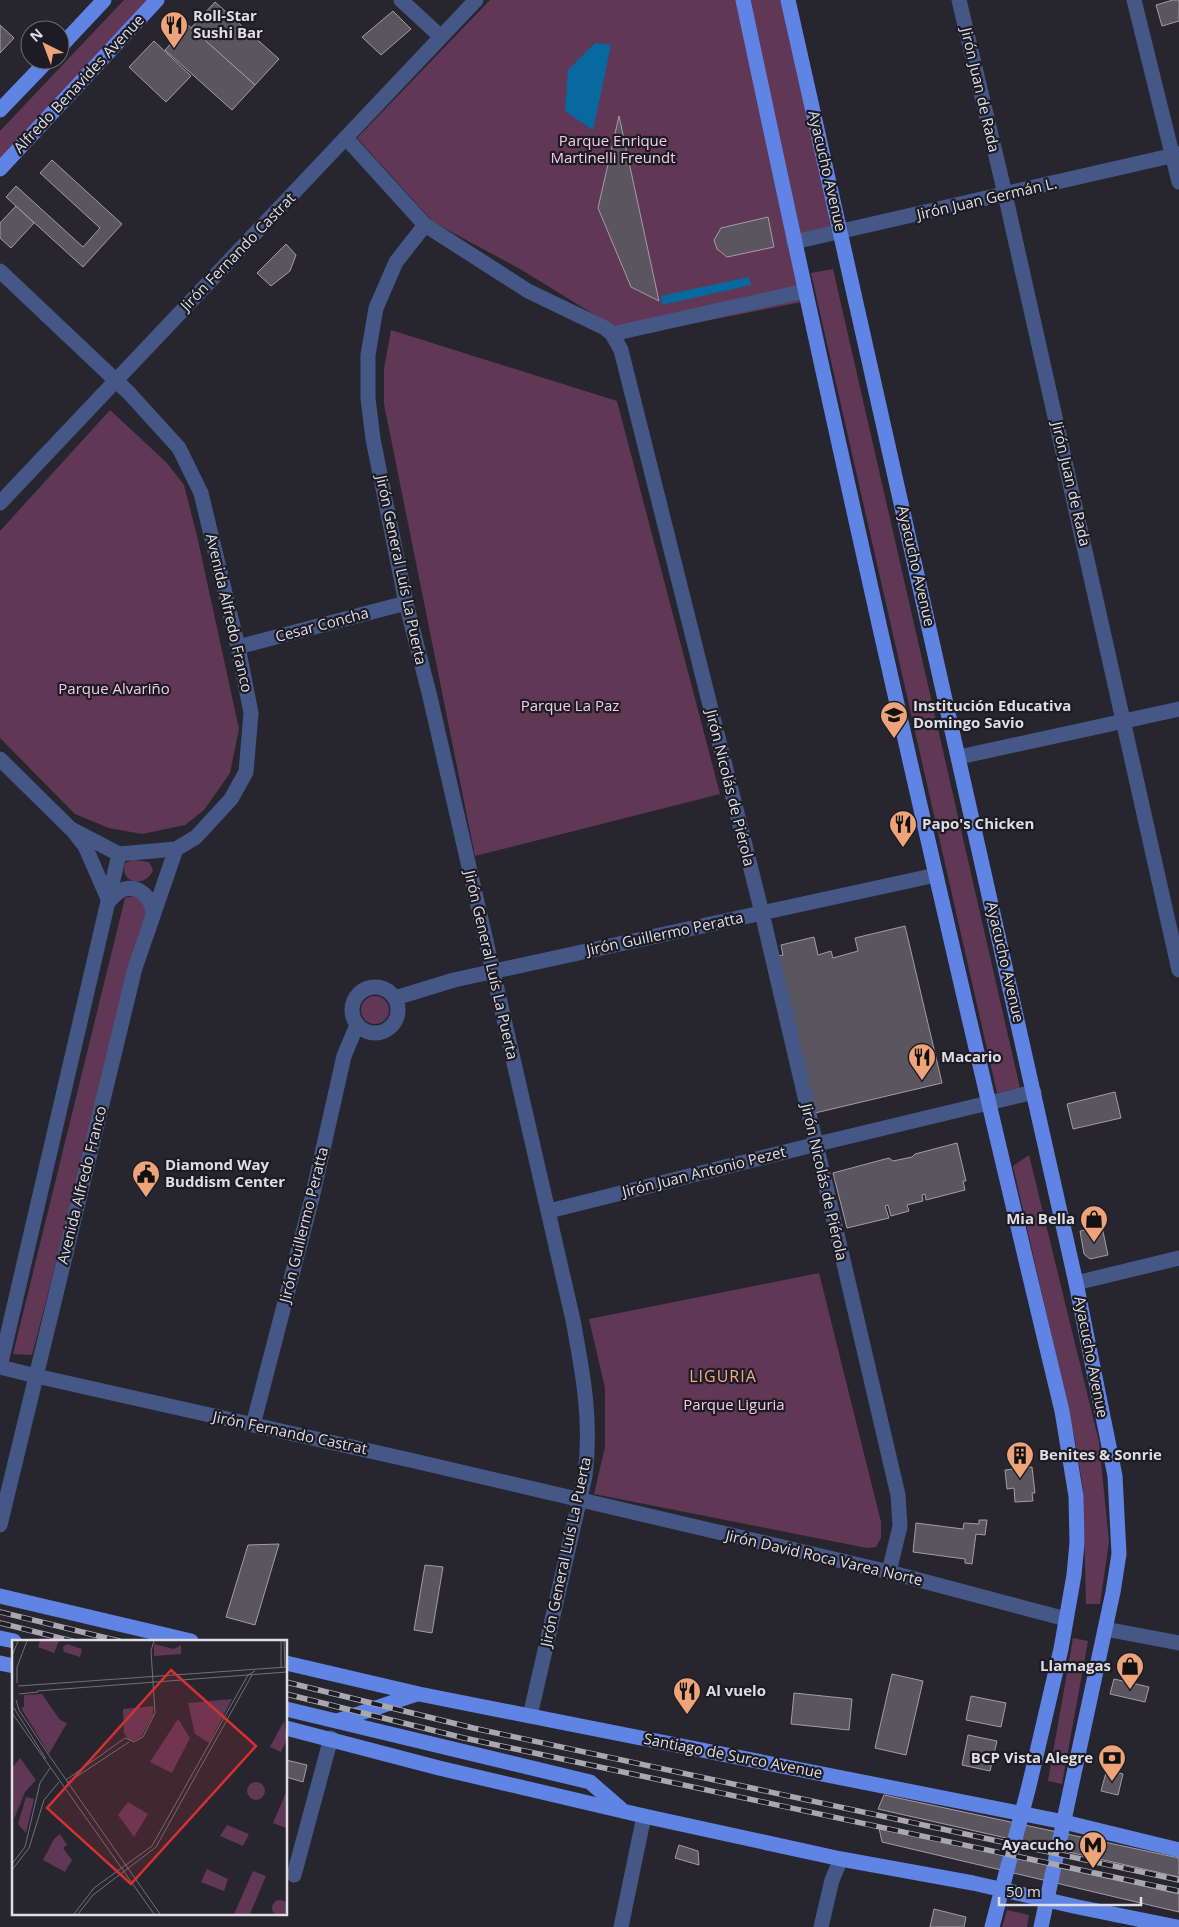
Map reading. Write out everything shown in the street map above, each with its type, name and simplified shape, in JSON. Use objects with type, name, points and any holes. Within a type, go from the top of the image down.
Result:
[{"type":"main road","points":[[70,36],[104,0]]},
{"type":"main road","name":"Alfredo Benavides Avenue","points":[[0,169],[157,0]]},
{"type":"main road","points":[[743,0],[794,242],[987,1103],[1062,1411],[1076,1496],[1077,1543],[1066,1619],[1021,1814],[992,1927]]},
{"type":"main road","name":"Ayacucho Avenue","points":[[788,0],[1034,1092],[1116,1476],[1119,1554],[1113,1592],[1041,1927]]},
{"type":"main road","points":[[0,110],[38,70]]},
{"type":"main road","points":[[0,1596],[187,1640]]},
{"type":"main road","name":"Santiago de Surco Avenue","points":[[288,1663],[419,1694],[1064,1822],[1179,1850]]},
{"type":"main road","points":[[336,1721],[419,1694]]},
{"type":"main road","points":[[288,1709],[590,1782],[624,1812]]},
{"type":"main road","points":[[331,1738],[336,1721]]},
{"type":"main road","points":[[288,1728],[331,1738],[439,1768],[624,1812],[841,1859],[1001,1889],[1177,1927]]},
{"type":"street","points":[[401,0],[441,37]]},
{"type":"street","name":"Jirón Fernando Castrat","points":[[0,504],[115,380],[476,0]]},
{"type":"street","name":"Jirón Juan de Rada","points":[[959,0],[1005,194],[1179,970]]},
{"type":"street","points":[[1134,0],[1176,154],[1179,182]]},
{"type":"street","points":[[346,138],[425,225],[528,291],[596,323],[612,334],[805,291]]},
{"type":"street","name":"Jirón Juan Germán L.","points":[[794,242],[1176,154]]},
{"type":"street","name":"Jirón General Luís La Puerta","points":[[425,225],[396,262],[376,308],[368,355],[368,398],[373,439],[406,603],[430,697],[492,972],[549,1211],[587,1395],[589,1443],[586,1476],[530,1716]]},
{"type":"street","name":"Avenida Alfredo Franco","points":[[0,271],[115,380],[179,448],[201,493],[238,647],[251,713],[246,772],[231,799],[196,837],[176,849],[119,854]]},
{"type":"street","name":"Jirón Nicolás de Piérola","points":[[612,334],[621,350],[762,913],[898,1495],[900,1526],[890,1572]]},
{"type":"street","name":"Cesar Concha","points":[[238,647],[406,603]]},
{"type":"street","points":[[959,758],[1179,709]]},
{"type":"street","points":[[0,759],[71,829],[85,846],[109,901]]},
{"type":"street","points":[[0,1367],[119,854],[71,829]]},
{"type":"street","name":"Avenida Alfredo Franco","points":[[0,1522],[135,968],[176,849]]},
{"type":"street","name":"Jirón Guillermo Peratta","points":[[395,998],[454,980],[936,875]]},
{"type":"street","points":[[109,901],[121,890],[126,888],[136,889],[148,897],[153,913]]},
{"type":"street","points":[[368,988],[383,988],[395,998],[398,1013],[391,1026],[377,1033],[363,1030],[357,1025],[353,1018],[352,1003],[361,991],[368,988]]},
{"type":"street","name":"Jirón Guillermo Peratta","points":[[253,1425],[312,1198],[344,1056],[357,1025]]},
{"type":"street","name":"Jirón Juan Antonio Pezet","points":[[549,1211],[1034,1092]]},
{"type":"street","points":[[1076,1283],[1179,1258]]},
{"type":"street","name":"Jirón Fernando Castrat","points":[[0,1367],[580,1500]]},
{"type":"street","name":"Jirón David Roca Varea Norte","points":[[580,1500],[890,1572],[1066,1619]]},
{"type":"street","points":[[1105,1629],[1179,1643]]},
{"type":"street","points":[[294,1875],[331,1738]]},
{"type":"street","points":[[621,1927],[644,1816]]},
{"type":"street","points":[[821,1927],[832,1880],[841,1859]]},
{"type":"green space","points":[[124,0],[150,0],[0,161],[0,131],[58,70],[70,70],[70,57]]},
{"type":"green space","name":"Parque Enrique Martinelli Freundt","points":[[490,0],[736,0],[802,302],[629,336],[520,269],[433,222],[357,138]]},
{"type":"green space","points":[[743,0],[788,0],[841,232],[794,242]]},
{"type":"green space","points":[[833,269],[1020,1088],[997,1093],[811,273]]},
{"type":"green space","name":"Parque La Paz","points":[[391,330],[617,401],[720,794],[475,856],[384,404],[384,369]]},
{"type":"green space","name":"Parque Alvariño","points":[[110,410],[167,463],[184,485],[239,729],[230,773],[204,810],[185,825],[142,834],[109,828],[75,814],[0,738],[0,531]]},
{"type":"green space","points":[[133,860],[149,862],[153,870],[144,880],[134,881],[126,875],[124,870],[125,863]]},
{"type":"green space","points":[[134,896],[141,899],[147,912],[32,1355],[13,1354],[125,898]]},
{"type":"green space","points":[[375,996],[385,1000],[389,1010],[385,1020],[375,1024],[365,1020],[361,1010],[365,1000]]},
{"type":"green space","points":[[1029,1155],[1099,1442],[1109,1542],[1100,1604],[1086,1604],[1083,1488],[1075,1440],[1013,1166]]},
{"type":"green space","name":"Parque Liguria","points":[[819,1273],[881,1522],[881,1538],[876,1547],[867,1548],[594,1494],[605,1447],[605,1388],[589,1319]]},
{"type":"green space","points":[[1073,1638],[1088,1641],[1062,1784],[1048,1781]]},
{"type":"green space","points":[[1007,1910],[1029,1915],[1027,1927],[1002,1927]]},
{"type":"water","points":[[595,43],[611,45],[593,130],[565,111],[568,70]]},
{"type":"water","points":[[749,277],[751,285],[662,305],[661,296]]},
{"type":"building","points":[[1179,0],[1179,21],[1162,26],[1156,5]]},
{"type":"building","points":[[215,2],[279,59],[255,85],[191,28]]},
{"type":"building","points":[[393,11],[411,29],[381,55],[362,37]]},
{"type":"building","points":[[0,25],[14,38],[0,53]]},
{"type":"building","points":[[188,25],[255,85],[232,110],[165,50]]},
{"type":"building","points":[[154,41],[191,76],[166,102],[129,67]]},
{"type":"building","points":[[619,116],[659,301],[631,287],[598,208]]},
{"type":"building","points":[[52,160],[122,224],[83,267],[6,197],[16,186],[83,247],[100,228],[40,173]]},
{"type":"building","points":[[16,206],[34,223],[11,248],[0,238],[0,223]]},
{"type":"building","points":[[768,217],[774,247],[727,257],[717,249],[714,240],[721,228]]},
{"type":"building","points":[[286,244],[296,255],[290,271],[271,286],[257,273]]},
{"type":"building","points":[[905,926],[942,1083],[815,1113],[778,956],[783,955],[781,945],[814,937],[818,955],[831,951],[833,958],[858,951],[855,938]]},
{"type":"building","points":[[1115,1092],[1121,1118],[1073,1129],[1067,1104]]},
{"type":"building","points":[[957,1143],[966,1181],[963,1181],[965,1190],[926,1200],[925,1194],[922,1195],[923,1201],[907,1205],[909,1211],[891,1216],[888,1205],[885,1206],[889,1218],[847,1228],[833,1173],[889,1158],[893,1161],[912,1157],[915,1154]]},
{"type":"building","name":"Mia Bella","points":[[1102,1227],[1108,1255],[1090,1259],[1084,1254],[1080,1231]]},
{"type":"building","name":"Benites & Sonrie","points":[[1032,1467],[1035,1493],[1032,1493],[1033,1501],[1015,1502],[1014,1488],[1007,1489],[1005,1470]]},
{"type":"building","points":[[979,1520],[987,1520],[985,1535],[976,1534],[972,1564],[965,1563],[965,1559],[913,1552],[916,1523],[963,1529],[964,1523],[979,1524]]},
{"type":"building","points":[[279,1544],[255,1625],[226,1617],[248,1545]]},
{"type":"building","points":[[425,1565],[443,1567],[432,1633],[414,1630]]},
{"type":"building","points":[[892,1674],[923,1681],[906,1755],[875,1748]]},
{"type":"building","name":"Llamagas","points":[[1114,1679],[1149,1687],[1145,1702],[1110,1694]]},
{"type":"building","points":[[794,1693],[852,1699],[849,1730],[791,1724]]},
{"type":"building","points":[[971,1696],[1006,1703],[1001,1727],[966,1720]]},
{"type":"building","points":[[968,1735],[997,1741],[990,1771],[962,1765]]},
{"type":"building","points":[[288,1760],[307,1765],[303,1782],[288,1778]]},
{"type":"building","name":"BCP Vista Alegre","points":[[1107,1769],[1123,1774],[1118,1795],[1101,1791]]},
{"type":"building","points":[[884,1795],[1179,1858],[1179,1877],[878,1809]]},
{"type":"building","points":[[879,1828],[1179,1894],[1179,1912],[882,1842]]},
{"type":"building","points":[[679,1845],[698,1851],[699,1865],[675,1858]]},
{"type":"building","points":[[934,1909],[966,1917],[964,1927],[930,1927]]},
{"type":"railway","points":[[0,1612],[115,1640]]},
{"type":"railway","points":[[0,1623],[68,1640]]},
{"type":"railway","points":[[288,1682],[473,1728],[1179,1880]]},
{"type":"railway","points":[[288,1694],[464,1738],[1179,1891]]},
{"type":"place","name":"Roll-Star Sushi Bar","points":[[174,49]]},
{"type":"place","name":"Institución Educativa Domingo Savio","points":[[894,739]]},
{"type":"place","name":"Papo's Chicken","points":[[903,848]]},
{"type":"place","name":"Macario","points":[[922,1081]]},
{"type":"place","name":"Diamond Way Buddism Center","points":[[146,1198]]},
{"type":"place","name":"Mia Bella","points":[[1094,1243]]},
{"type":"place","name":"Benites & Sonrie","points":[[1020,1479]]},
{"type":"place","name":"Llamagas","points":[[1130,1690]]},
{"type":"place","name":"Al vuelo","points":[[687,1715]]},
{"type":"place","name":"BCP Vista Alegre","points":[[1112,1782]]},
{"type":"place","name":"Ayacucho","points":[[1093,1869]]},
{"type":"district","name":"LIGURIA","points":[[723,1376]]}]
